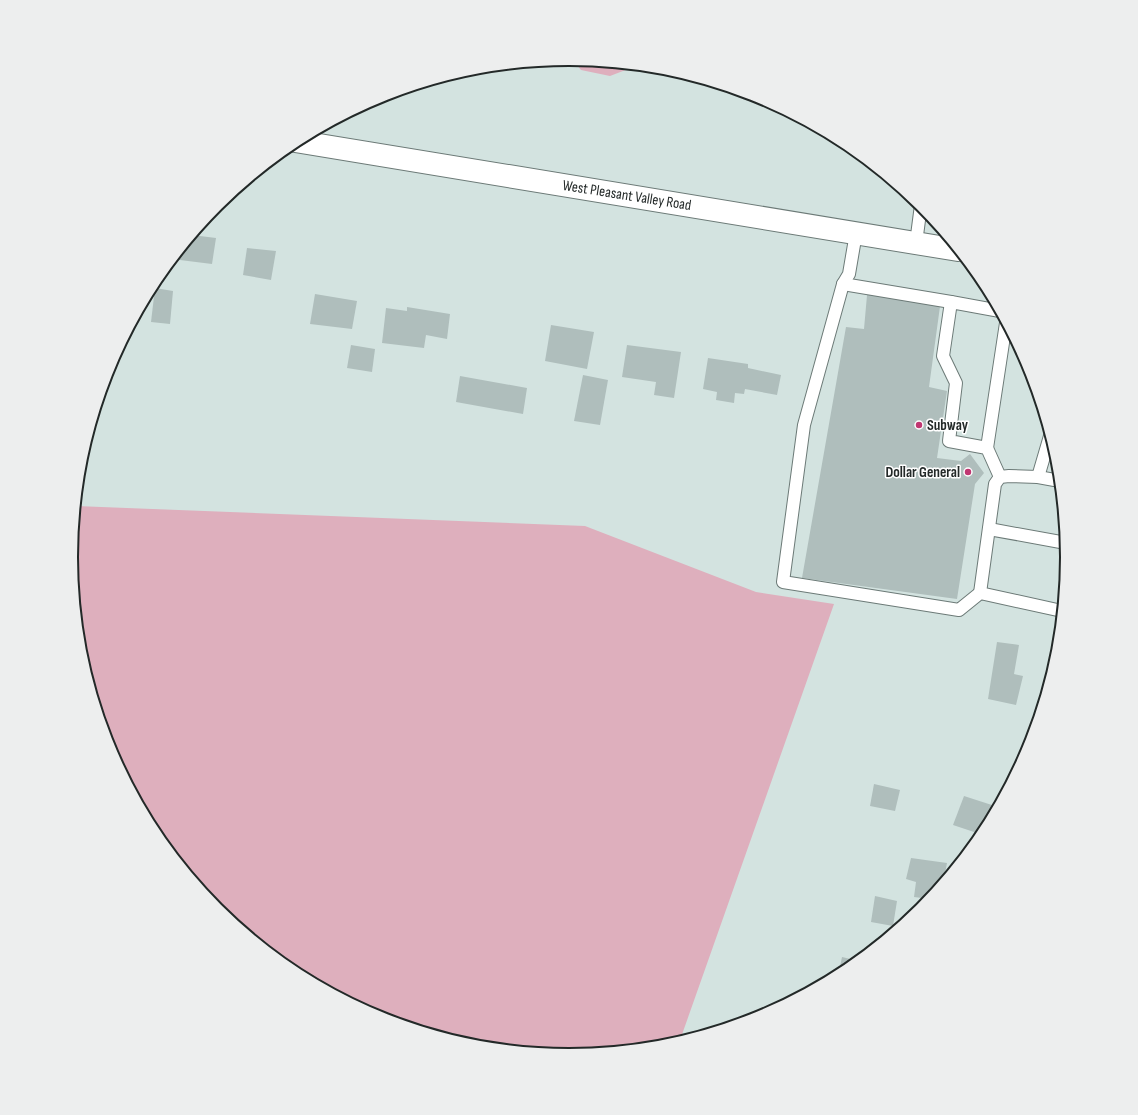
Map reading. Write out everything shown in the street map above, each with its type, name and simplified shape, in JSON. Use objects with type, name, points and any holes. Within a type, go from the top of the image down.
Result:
[{"type":"main road","name":"West Pleasant Valley Road","points":[[306,143],[952,249]]},
{"type":"lane","points":[[916,243],[920,213]]},
{"type":"lane","points":[[856,233],[849,274],[843,284],[804,425],[782,582],[959,610],[980,593],[995,484],[1000,477],[1038,477],[1054,479]]},
{"type":"lane","points":[[843,284],[994,311]]},
{"type":"lane","points":[[951,302],[943,356],[956,383],[949,441],[987,448]]},
{"type":"lane","points":[[1000,477],[987,448],[1005,330]]},
{"type":"lane","points":[[1038,477],[1047,445]]},
{"type":"lane","points":[[989,529],[1060,542]]},
{"type":"lane","points":[[980,593],[1057,610]]},
{"type":"shaded area","points":[[578,66],[627,69],[610,76],[581,70]]},
{"type":"shaded area","points":[[81,506],[585,526],[756,592],[834,604],[682,1036],[633,1045],[601,1048],[537,1048],[505,1045],[473,1040],[411,1023],[381,1012],[323,983],[296,966],[245,927],[199,882],[179,857],[160,831],[128,775],[115,746],[94,685],[82,622],[79,590],[78,558]]},
{"type":"building","points":[[197,236],[216,238],[212,264],[178,260]]},
{"type":"building","points":[[247,248],[276,251],[271,280],[243,275]]},
{"type":"building","points":[[868,284],[941,299],[929,387],[947,391],[937,458],[961,461],[970,454],[984,473],[975,484],[957,599],[802,578],[846,327],[864,329]]},
{"type":"building","points":[[157,288],[173,291],[170,324],[151,322],[154,293]]},
{"type":"building","points":[[315,294],[357,301],[352,329],[310,324]]},
{"type":"building","points":[[407,307],[450,314],[447,339],[426,335],[424,348],[382,343],[386,308],[407,311]]},
{"type":"building","points":[[551,325],[594,332],[587,369],[545,361]]},
{"type":"building","points":[[351,345],[375,349],[372,372],[347,368]]},
{"type":"building","points":[[627,345],[681,352],[674,398],[654,395],[656,382],[622,377]]},
{"type":"building","points":[[708,358],[748,364],[748,368],[781,375],[777,395],[745,389],[744,394],[735,393],[734,403],[716,400],[717,392],[703,389]]},
{"type":"building","points":[[583,375],[608,380],[600,425],[574,421]]},
{"type":"building","points":[[460,376],[527,388],[523,414],[456,402]]},
{"type":"building","points":[[997,642],[1019,645],[1014,674],[1023,676],[1016,705],[988,699]]},
{"type":"building","points":[[874,784],[900,790],[895,811],[870,806]]},
{"type":"building","points":[[964,796],[993,806],[977,833],[953,825]]},
{"type":"building","points":[[911,858],[947,863],[945,875],[924,898],[914,897],[916,882],[906,879]]},
{"type":"building","points":[[875,896],[897,901],[893,926],[871,922]]},
{"type":"building","points":[[842,957],[851,959],[842,966],[840,967]]},
{"type":"place","name":"Subway","points":[[919,425]]},
{"type":"place","name":"Dollar General","points":[[968,472]]}]
